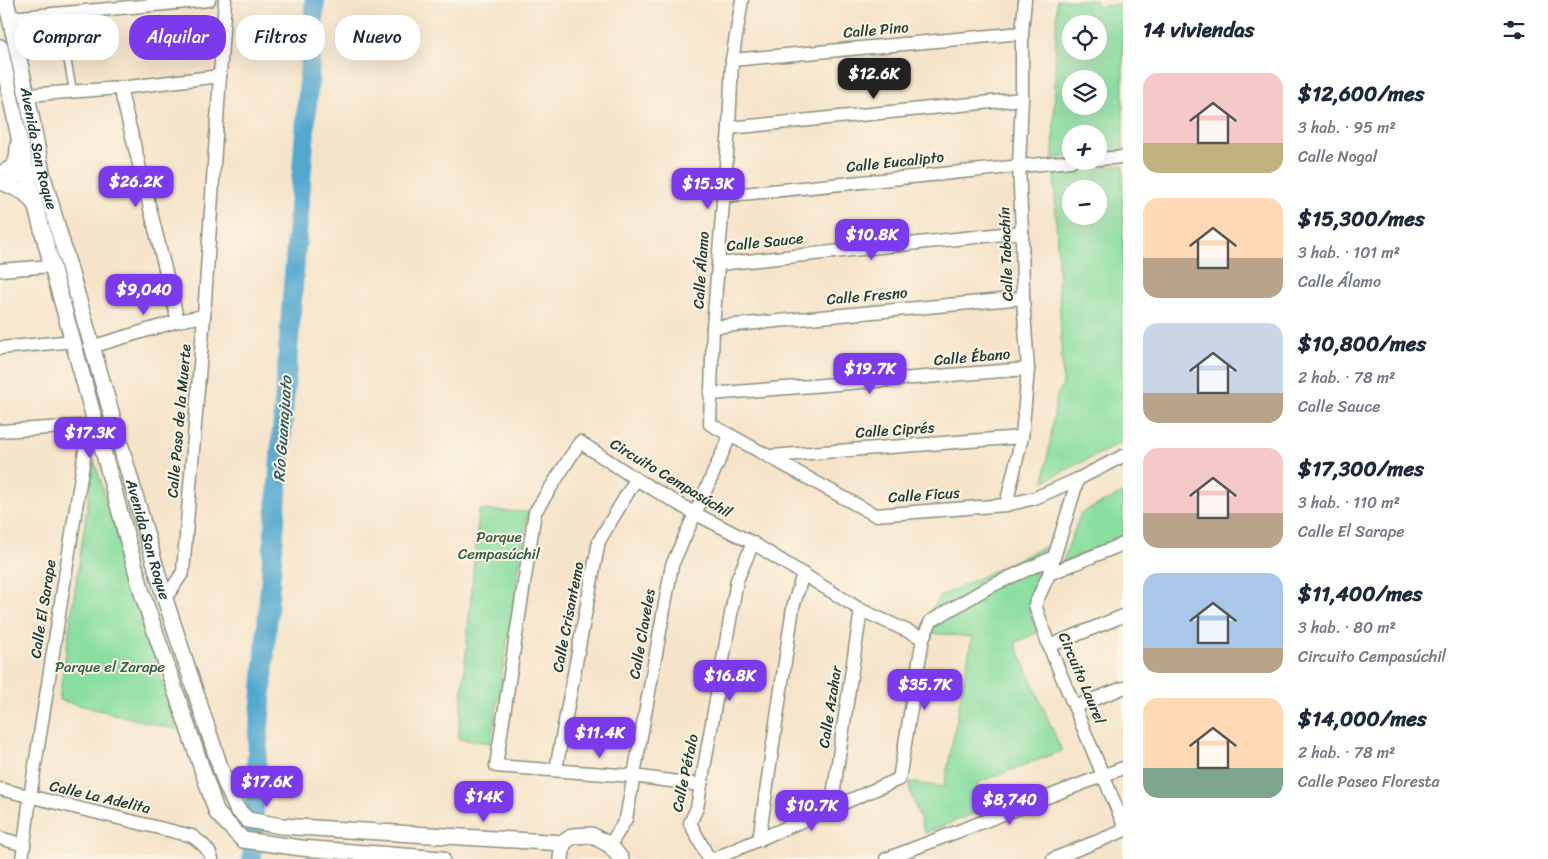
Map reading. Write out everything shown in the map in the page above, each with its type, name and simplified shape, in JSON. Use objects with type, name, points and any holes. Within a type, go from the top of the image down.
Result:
[{"type":"street","name":"Avenida San Roque","points":[[6,0],[27,95],[34,174],[34,203],[74,341],[93,426],[143,596],[217,813],[243,840],[276,846],[297,855]]},
{"type":"street","points":[[9,18],[209,0]]},
{"type":"street","name":"Calle Paso de la Muerte","points":[[165,599],[183,572],[204,316],[225,0]]},
{"type":"street","name":"Calle Álamo","points":[[710,424],[713,327],[719,264],[722,196],[729,128],[732,60],[742,0]]},
{"type":"street","name":"Calle Tabachín","points":[[1006,505],[1022,437],[1028,368],[1023,298],[1019,166],[1022,33],[1025,0]]},
{"type":"street","name":"Calle Pino","points":[[732,60],[1022,33]]},
{"type":"street","name":"Avenida San Roque","points":[[0,47],[5,95],[34,174],[91,347],[165,599],[225,782],[237,809],[248,820],[288,826],[563,844]]},
{"type":"street","points":[[27,95],[120,88],[220,76]]},
{"type":"street","points":[[120,88],[178,321]]},
{"type":"street","points":[[729,128],[1022,99]]},
{"type":"street","points":[[0,174],[12,168],[18,157],[19,136]]},
{"type":"street","points":[[1107,158],[1123,157]]},
{"type":"street","name":"Calle Eucalipto","points":[[722,196],[1062,162]]},
{"type":"street","points":[[0,180],[34,174]]},
{"type":"street","points":[[0,180],[25,193],[34,203]]},
{"type":"street","name":"Calle Sauce","points":[[719,264],[1022,232]]},
{"type":"street","points":[[0,270],[52,266]]},
{"type":"street","name":"Calle Fresno","points":[[713,327],[1023,298]]},
{"type":"street","points":[[91,347],[178,321],[204,316]]},
{"type":"street","points":[[0,348],[74,341]]},
{"type":"street","name":"Calle Ébano","points":[[710,394],[1028,368]]},
{"type":"street","name":"Calle Ficus","points":[[710,424],[875,515],[1006,505],[1035,498],[1078,480],[1123,456]]},
{"type":"street","points":[[0,431],[93,426]]},
{"type":"street","name":"Calle El Sarape","points":[[22,859],[30,797],[93,426]]},
{"type":"street","name":"Calle Claveles","points":[[610,844],[626,819],[672,565],[730,436]]},
{"type":"street","name":"Calle Ciprés","points":[[771,456],[1022,437]]},
{"type":"street","name":"Circuito Cempasúchil","points":[[701,785],[633,776],[496,766],[535,512],[580,442],[636,479],[694,513],[753,543],[861,610],[923,638]]},
{"type":"street","name":"Calle Crisantemo","points":[[556,769],[599,541],[636,479]]},
{"type":"street","name":"Circuito Laurel","points":[[1078,480],[1049,574],[1036,605],[1050,646],[1123,823]]},
{"type":"street","name":"Calle Pétalo","points":[[709,859],[690,823],[697,808],[737,580],[753,543]]},
{"type":"street","points":[[1049,574],[1123,544]]},
{"type":"street","points":[[714,859],[899,779],[923,638],[931,621],[987,588],[1054,556]]},
{"type":"street","points":[[759,840],[793,607],[803,574]]},
{"type":"street","name":"Calle Azahar","points":[[831,809],[861,610]]},
{"type":"street","points":[[1050,646],[1123,616]]},
{"type":"street","points":[[1076,706],[1123,688]]},
{"type":"street","points":[[886,859],[1123,768]]},
{"type":"street","name":"Calle La Adelita","points":[[0,789],[192,836],[206,846],[211,853],[212,859]]},
{"type":"street","points":[[288,826],[297,855],[321,854],[442,859]]},
{"type":"street","points":[[321,828],[321,854]]},
{"type":"street","points":[[1061,858],[1123,831]]},
{"type":"street","points":[[561,859],[563,844],[573,836],[591,835],[610,844],[621,859]]},
{"type":"street","points":[[0,838],[24,844]]},
{"type":"lane","points":[[59,12],[74,91]]},
{"type":"green space","points":[[1057,0],[1096,0],[1096,7],[1123,4],[1123,151],[1107,152],[1107,125],[1062,125],[1062,157],[1053,158]]},
{"type":"green space","points":[[1123,165],[1123,442],[1044,481],[1057,395],[1063,385],[1054,173],[1080,170],[1107,170],[1107,167]]},
{"type":"green space","name":"Parque el Zarape","points":[[94,460],[177,730],[59,700]]},
{"type":"green space","points":[[1123,493],[1123,538],[1062,563],[1081,513]]},
{"type":"green space","name":"Parque Cempasúchil","points":[[479,510],[528,512],[491,743],[458,739]]},
{"type":"green space","points":[[1054,542],[1029,611],[1037,633],[1015,643],[1062,751],[977,783],[988,808],[925,833],[909,788],[910,782],[944,787],[972,637],[920,632],[939,597]]},
{"type":"waterway","name":"Río Guanajuato","points":[[252,859],[256,768],[315,0]]}]
